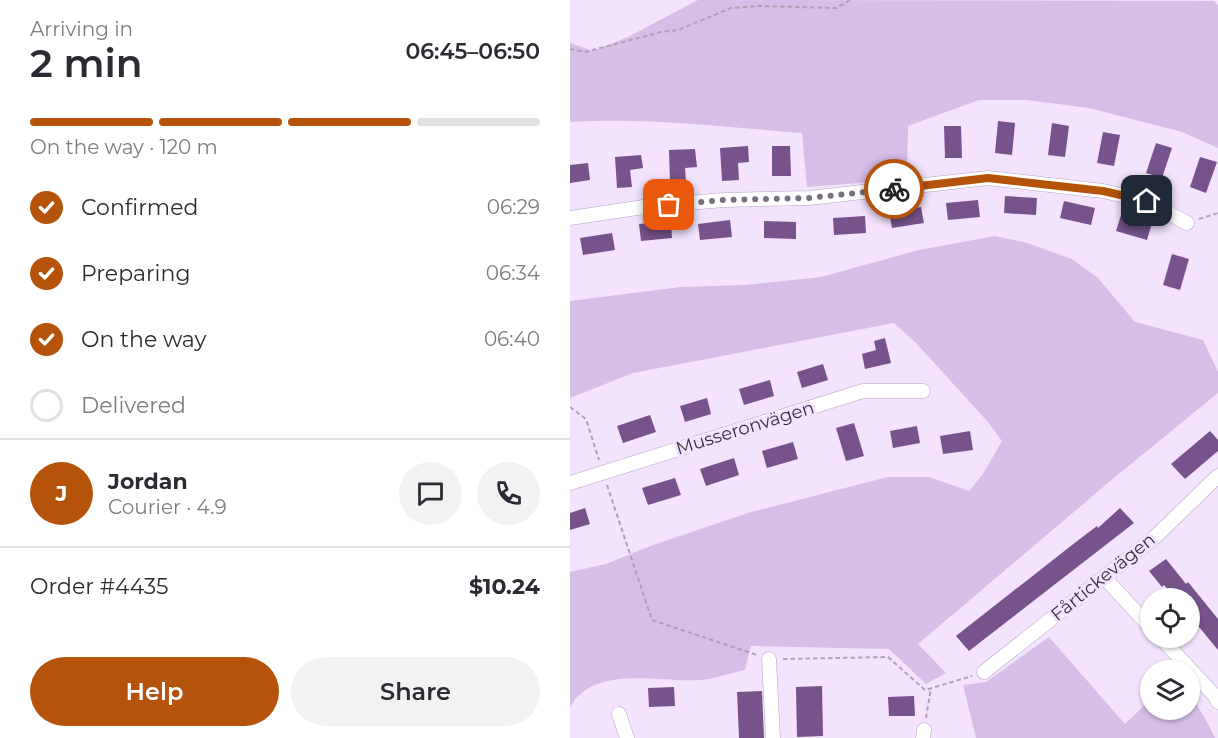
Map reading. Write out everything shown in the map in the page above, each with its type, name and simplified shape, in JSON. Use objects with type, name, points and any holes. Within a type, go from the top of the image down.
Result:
[{"type":"street","points":[[570,218],[650,206],[724,200],[809,198],[988,178],[1103,191],[1147,201],[1188,223]]},
{"type":"street","name":"Musseronvägen","points":[[570,483],[863,391],[923,391]]},
{"type":"street","name":"Fårtickevägen","points":[[984,672],[1155,537],[1218,477]]},
{"type":"street","points":[[1104,577],[1140,616]]},
{"type":"street","points":[[1170,648],[1218,702]]},
{"type":"street","points":[[770,659],[773,738]]},
{"type":"street","points":[[619,714],[627,738]]},
{"type":"path","points":[[570,49],[585,52],[660,32],[678,30],[731,8],[759,6],[836,8],[850,0]]},
{"type":"path","points":[[1188,223],[1218,213]]},
{"type":"path","points":[[570,407],[586,419],[652,620],[770,659],[888,657],[925,690],[984,672]]},
{"type":"path","points":[[923,734],[931,688]]},
{"type":"shaded area","points":[[698,0],[1214,1],[1218,5],[1218,148],[1182,132],[1089,108],[1027,100],[979,100],[908,126],[907,174],[859,183],[807,187],[802,133],[657,122],[570,122],[570,43],[593,51],[628,37]]},
{"type":"shaded area","points":[[995,236],[1027,243],[1072,259],[1098,278],[1135,322],[1203,340],[1218,372],[1218,393],[918,644],[946,673],[926,684],[889,649],[751,646],[745,670],[700,680],[629,678],[611,680],[595,685],[581,694],[570,707],[570,572],[606,564],[653,545],[751,512],[888,477],[929,477],[969,491],[983,474],[1002,441],[988,422],[916,343],[894,323],[633,373],[570,398],[570,301],[681,287],[745,285],[821,277],[919,250]]},
{"type":"shaded area","points":[[1049,637],[1125,724],[1140,710],[1140,720],[1200,720],[1200,710],[1215,738],[976,738],[963,685],[986,682]]},
{"type":"building","points":[[998,121],[1015,123],[1012,155],[995,153]]},
{"type":"building","points":[[1052,123],[1069,126],[1065,157],[1048,155]]},
{"type":"building","points":[[944,126],[961,126],[962,158],[945,158]]},
{"type":"building","points":[[1103,132],[1120,135],[1114,166],[1097,163]]},
{"type":"building","points":[[1156,143],[1172,148],[1162,178],[1146,173]]},
{"type":"building","points":[[748,146],[749,162],[738,163],[739,180],[722,181],[720,148]]},
{"type":"building","points":[[772,146],[790,146],[791,176],[772,176]]},
{"type":"building","points":[[695,149],[697,167],[685,168],[686,181],[670,182],[669,150]]},
{"type":"building","points":[[641,155],[643,168],[630,170],[632,187],[617,188],[615,157]]},
{"type":"building","points":[[1200,157],[1217,162],[1206,193],[1190,187]]},
{"type":"building","points":[[588,163],[590,180],[570,183],[570,165]]},
{"type":"building","points":[[1005,196],[1037,198],[1036,215],[1004,213]]},
{"type":"building","points":[[978,200],[980,217],[948,220],[946,203]]},
{"type":"building","points":[[1064,201],[1095,208],[1091,225],[1060,218]]},
{"type":"building","points":[[921,207],[924,223],[892,228],[889,211]]},
{"type":"building","points":[[1121,215],[1152,223],[1147,240],[1116,231]]},
{"type":"building","points":[[865,216],[866,233],[834,235],[833,218]]},
{"type":"building","points":[[730,220],[732,237],[700,240],[698,224]]},
{"type":"building","points":[[671,221],[672,238],[641,241],[639,224]]},
{"type":"building","points":[[764,221],[796,222],[796,239],[764,238]]},
{"type":"building","points":[[612,233],[615,250],[583,255],[580,238]]},
{"type":"building","points":[[1172,254],[1189,259],[1180,290],[1163,285]]},
{"type":"building","points":[[885,338],[891,363],[865,369],[862,354],[876,350],[874,341]]},
{"type":"building","points":[[823,364],[828,380],[802,388],[797,372]]},
{"type":"building","points":[[770,380],[774,396],[744,405],[739,389]]},
{"type":"building","points":[[707,398],[711,414],[685,422],[680,406]]},
{"type":"building","points":[[650,415],[656,432],[623,443],[617,426]]},
{"type":"building","points":[[854,423],[864,456],[846,461],[836,428]]},
{"type":"building","points":[[917,426],[920,443],[893,448],[890,431]]},
{"type":"building","points":[[970,431],[973,450],[943,454],[940,436]]},
{"type":"building","points":[[1210,431],[1218,440],[1218,451],[1185,479],[1171,464]]},
{"type":"building","points":[[793,442],[798,459],[767,468],[762,451]]},
{"type":"building","points":[[734,458],[739,475],[706,486],[700,469]]},
{"type":"building","points":[[675,478],[681,495],[648,505],[642,488]]},
{"type":"building","points":[[585,508],[590,524],[570,530],[570,513]]},
{"type":"building","points":[[1120,508],[1134,523],[969,651],[956,636],[1097,526],[1098,528]]},
{"type":"building","points":[[1166,559],[1186,584],[1188,582],[1193,588],[1167,588],[1164,585],[1162,587],[1149,571]]},
{"type":"building","points":[[1200,597],[1218,619],[1218,650],[1200,628]]},
{"type":"building","points":[[822,686],[823,736],[797,737],[796,687]]},
{"type":"building","points":[[674,687],[675,706],[649,707],[648,688]]},
{"type":"building","points":[[762,691],[764,738],[739,738],[737,692]]},
{"type":"building","points":[[914,696],[915,716],[889,716],[888,697]]},
{"type":"way so far","points":[[669,205],[724,200],[809,198],[894,189]]},
{"type":"route","points":[[894,189],[988,178],[1103,191],[1147,201]]}]
